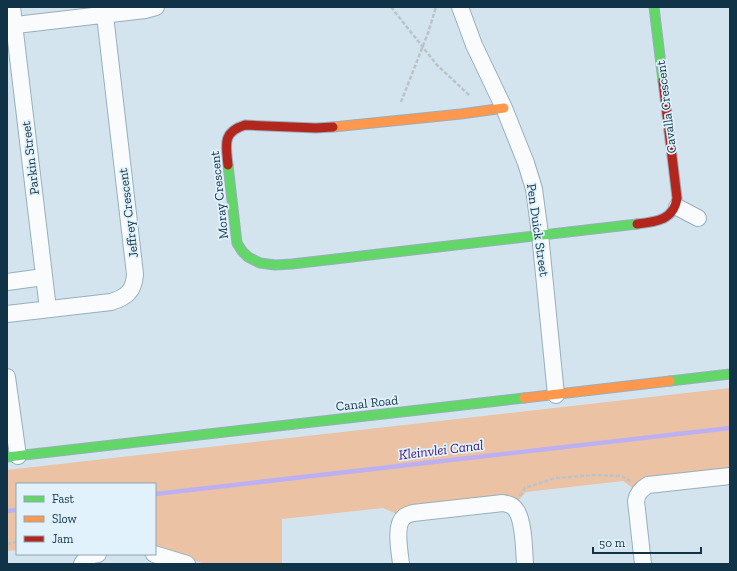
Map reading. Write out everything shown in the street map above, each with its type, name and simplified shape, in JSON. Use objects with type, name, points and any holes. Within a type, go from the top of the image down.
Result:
[{"type":"street","name":"Parkin Street","points":[[12,7],[10,26],[48,308]]},
{"type":"street","points":[[10,26],[105,11],[145,10],[156,7]]},
{"type":"street","name":"Pen Duick Street","points":[[460,7],[474,45],[504,108],[526,163],[534,189],[556,395]]},
{"type":"street","name":"Cavalla Crescent","points":[[654,7],[677,207]]},
{"type":"street","name":"Jeffrey Crescent","points":[[7,314],[48,308],[111,302],[126,296],[134,284],[135,274],[105,11]]},
{"type":"street","name":"Moray Crescent","points":[[504,108],[353,126],[316,128],[245,125],[236,127],[230,132],[227,139],[226,148],[237,243],[241,251],[253,261],[265,265],[292,264],[540,234]]},
{"type":"street","points":[[540,234],[652,222],[670,215],[677,207],[698,218]]},
{"type":"street","points":[[7,282],[44,276]]},
{"type":"street","name":"Canal Road","points":[[13,456],[730,374]]},
{"type":"street","points":[[7,377],[13,456]]},
{"type":"street","points":[[643,564],[636,501],[639,493],[648,485],[730,476]]},
{"type":"street","points":[[401,564],[398,532],[400,523],[404,517],[413,513],[494,503],[502,503],[513,507],[518,512],[521,524],[525,564]]},
{"type":"street","points":[[82,564],[85,559],[94,555]]},
{"type":"street","points":[[156,555],[187,564]]},
{"type":"path","points":[[391,7],[437,65],[474,101],[482,111]]},
{"type":"path","points":[[400,121],[400,105],[423,47],[436,7]]},
{"type":"path","points":[[513,507],[526,488],[556,478],[593,475],[622,476],[632,483],[639,493]]},
{"type":"shaded area","points":[[730,388],[730,472],[634,489],[623,481],[526,492],[517,502],[399,515],[383,508],[282,519],[282,564],[206,564],[156,549],[156,483],[16,483],[16,550],[7,551],[7,470]]},
{"type":"waterway","name":"Kleinvlei Canal","points":[[156,494],[730,428]]},
{"type":"waterway","name":"Kleinvlei Canal","points":[[7,511],[16,510]]},
{"type":"traffic: fast","points":[[654,7],[663,81]]},
{"type":"traffic: fast","points":[[228,165],[237,243],[248,257],[260,263],[275,265],[292,264],[637,224]]},
{"type":"traffic: fast","points":[[670,381],[730,374]]},
{"type":"traffic: fast","points":[[7,457],[524,398]]},
{"type":"traffic: slow","points":[[333,127],[461,114],[504,108]]},
{"type":"traffic: slow","points":[[524,398],[670,381]]},
{"type":"traffic: jam","points":[[637,224],[657,221],[668,215],[672,211],[677,198],[663,81]]},
{"type":"traffic: jam","points":[[228,165],[226,145],[229,135],[232,131],[245,125],[316,128],[333,127]]}]
